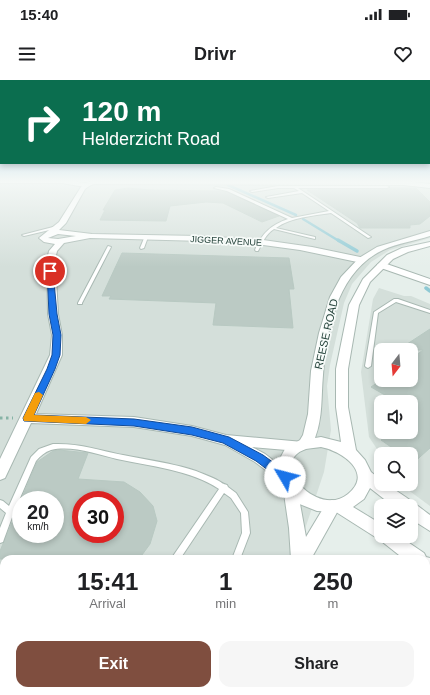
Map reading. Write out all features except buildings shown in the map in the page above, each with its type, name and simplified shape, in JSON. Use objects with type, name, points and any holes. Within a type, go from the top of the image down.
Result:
[{"type":"street","points":[[0,474],[51,369],[56,355],[57,335],[53,314],[50,271],[51,246],[63,232],[74,210]]},
{"type":"street","name":"JIGGER AVENUE","points":[[51,246],[43,238],[51,232],[63,232],[89,236],[261,242],[307,248],[362,260]]},
{"type":"street","name":"REESE ROAD","points":[[302,445],[315,418],[318,361],[331,305],[341,284],[352,269],[362,260],[390,244],[430,233]]},
{"type":"street","name":"REESE ROAD","points":[[350,453],[342,407],[342,369],[351,317],[362,287],[371,274],[390,257],[405,250],[430,244]]},
{"type":"street","points":[[381,265],[430,282]]},
{"type":"street","points":[[27,418],[134,422],[192,431],[226,440],[302,445],[329,443],[350,453],[362,466],[365,476],[365,482],[361,493],[352,501],[336,506],[304,555]]},
{"type":"street","points":[[226,440],[260,458],[308,501],[336,506],[374,529]]},
{"type":"street","points":[[300,555],[297,528],[287,482],[285,459],[302,445]]},
{"type":"street","points":[[365,476],[396,499]]},
{"type":"street","points":[[418,515],[430,524]]},
{"type":"street","points":[[396,543],[412,555]]},
{"type":"lane","points":[[271,210],[291,219]]},
{"type":"lane","points":[[329,210],[369,237]]},
{"type":"lane","points":[[257,250],[261,242],[272,228],[291,219],[332,212]]},
{"type":"lane","points":[[272,228],[314,238]]},
{"type":"lane","points":[[24,235],[63,232]]},
{"type":"lane","points":[[142,248],[146,237]]},
{"type":"lane","points":[[80,303],[109,247]]},
{"type":"lane","points":[[368,366],[376,312],[396,300],[430,312]]},
{"type":"lane","points":[[0,538],[33,459],[43,450],[53,447],[82,447],[115,456],[172,466],[200,474],[224,487],[240,503],[246,521],[245,538],[238,555]]},
{"type":"lane","points":[[178,555],[224,487]]},
{"type":"lane","points":[[0,503],[10,512]]},
{"type":"shaded area","points":[[0,210],[430,210],[430,238],[390,250],[371,262],[352,284],[344,303],[330,365],[327,386],[331,430],[324,472],[296,555],[0,555]]},
{"type":"shaded area","points":[[379,288],[404,296],[411,296],[430,304],[430,506],[410,491],[418,491],[418,447],[376,447],[369,437],[361,372],[373,299]]},
{"type":"waterway","points":[[284,210],[296,215]]},
{"type":"waterway","points":[[303,219],[339,241]]},
{"type":"waterway","points":[[338,240],[357,251]]},
{"type":"waterway","points":[[426,288],[430,291]]},
{"type":"slow traffic","points":[[39,395],[27,418],[86,420]]},
{"type":"route","points":[[50,271],[53,314],[57,335],[56,355],[51,369],[27,418],[134,422],[192,431],[226,440],[260,458],[285,477]]}]
